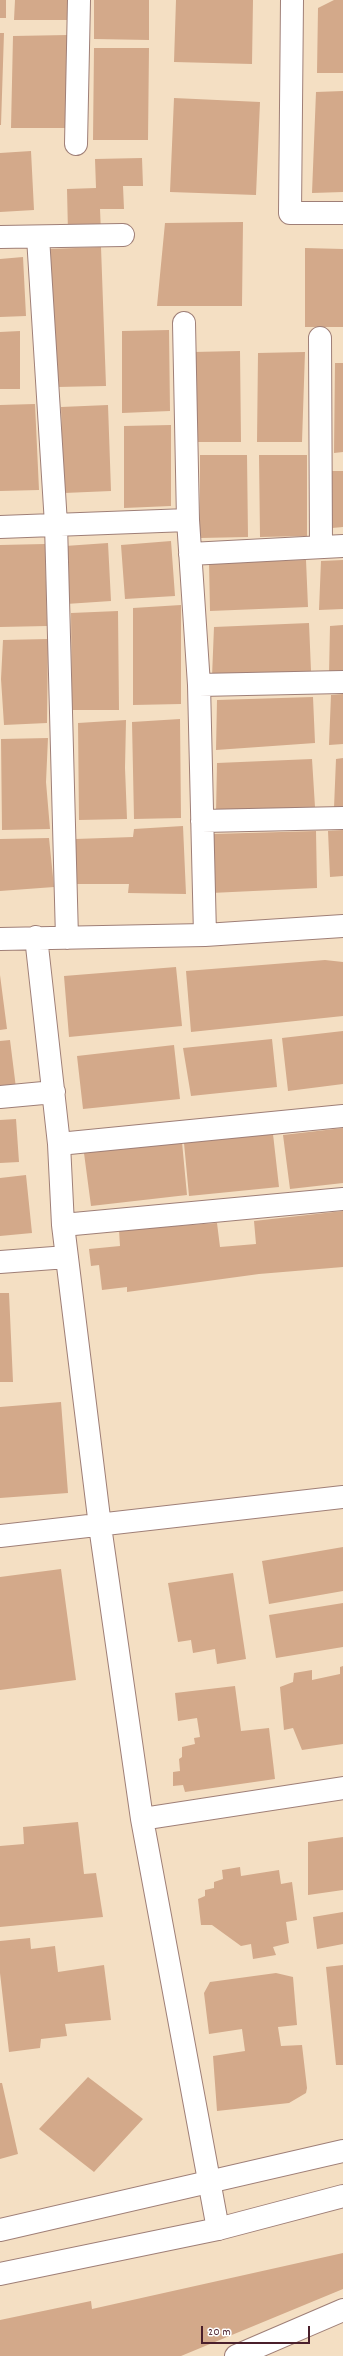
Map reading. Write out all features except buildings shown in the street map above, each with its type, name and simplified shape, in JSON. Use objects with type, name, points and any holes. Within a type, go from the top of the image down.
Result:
[{"type":"street","points":[[76,144],[79,0]]},
{"type":"street","points":[[292,0],[290,213],[343,213]]},
{"type":"street","points":[[0,237],[123,235]]},
{"type":"street","points":[[38,236],[56,524],[67,938]]},
{"type":"street","points":[[184,324],[188,520],[199,685],[205,935]]},
{"type":"street","points":[[320,338],[321,546]]},
{"type":"street","points":[[0,527],[188,520]]},
{"type":"street","points":[[190,554],[343,546]]},
{"type":"street","points":[[199,685],[343,682]]},
{"type":"street","points":[[202,821],[343,818]]},
{"type":"street","points":[[0,939],[36,937],[67,938],[205,935],[343,926]]},
{"type":"street","points":[[36,937],[59,1144],[63,1225],[100,1526],[142,1819],[211,2181],[218,2229]]},
{"type":"street","points":[[0,1097],[54,1092]]},
{"type":"street","points":[[59,1144],[343,1116]]},
{"type":"street","points":[[63,1225],[343,1199]]},
{"type":"street","points":[[0,1262],[67,1257]]},
{"type":"street","points":[[0,1536],[100,1526],[343,1497]]},
{"type":"street","points":[[142,1819],[343,1788]]},
{"type":"street","points":[[0,2230],[343,2151]]},
{"type":"street","points":[[0,2274],[218,2229],[343,2196]]},
{"type":"street","points":[[236,2356],[343,2310]]}]
